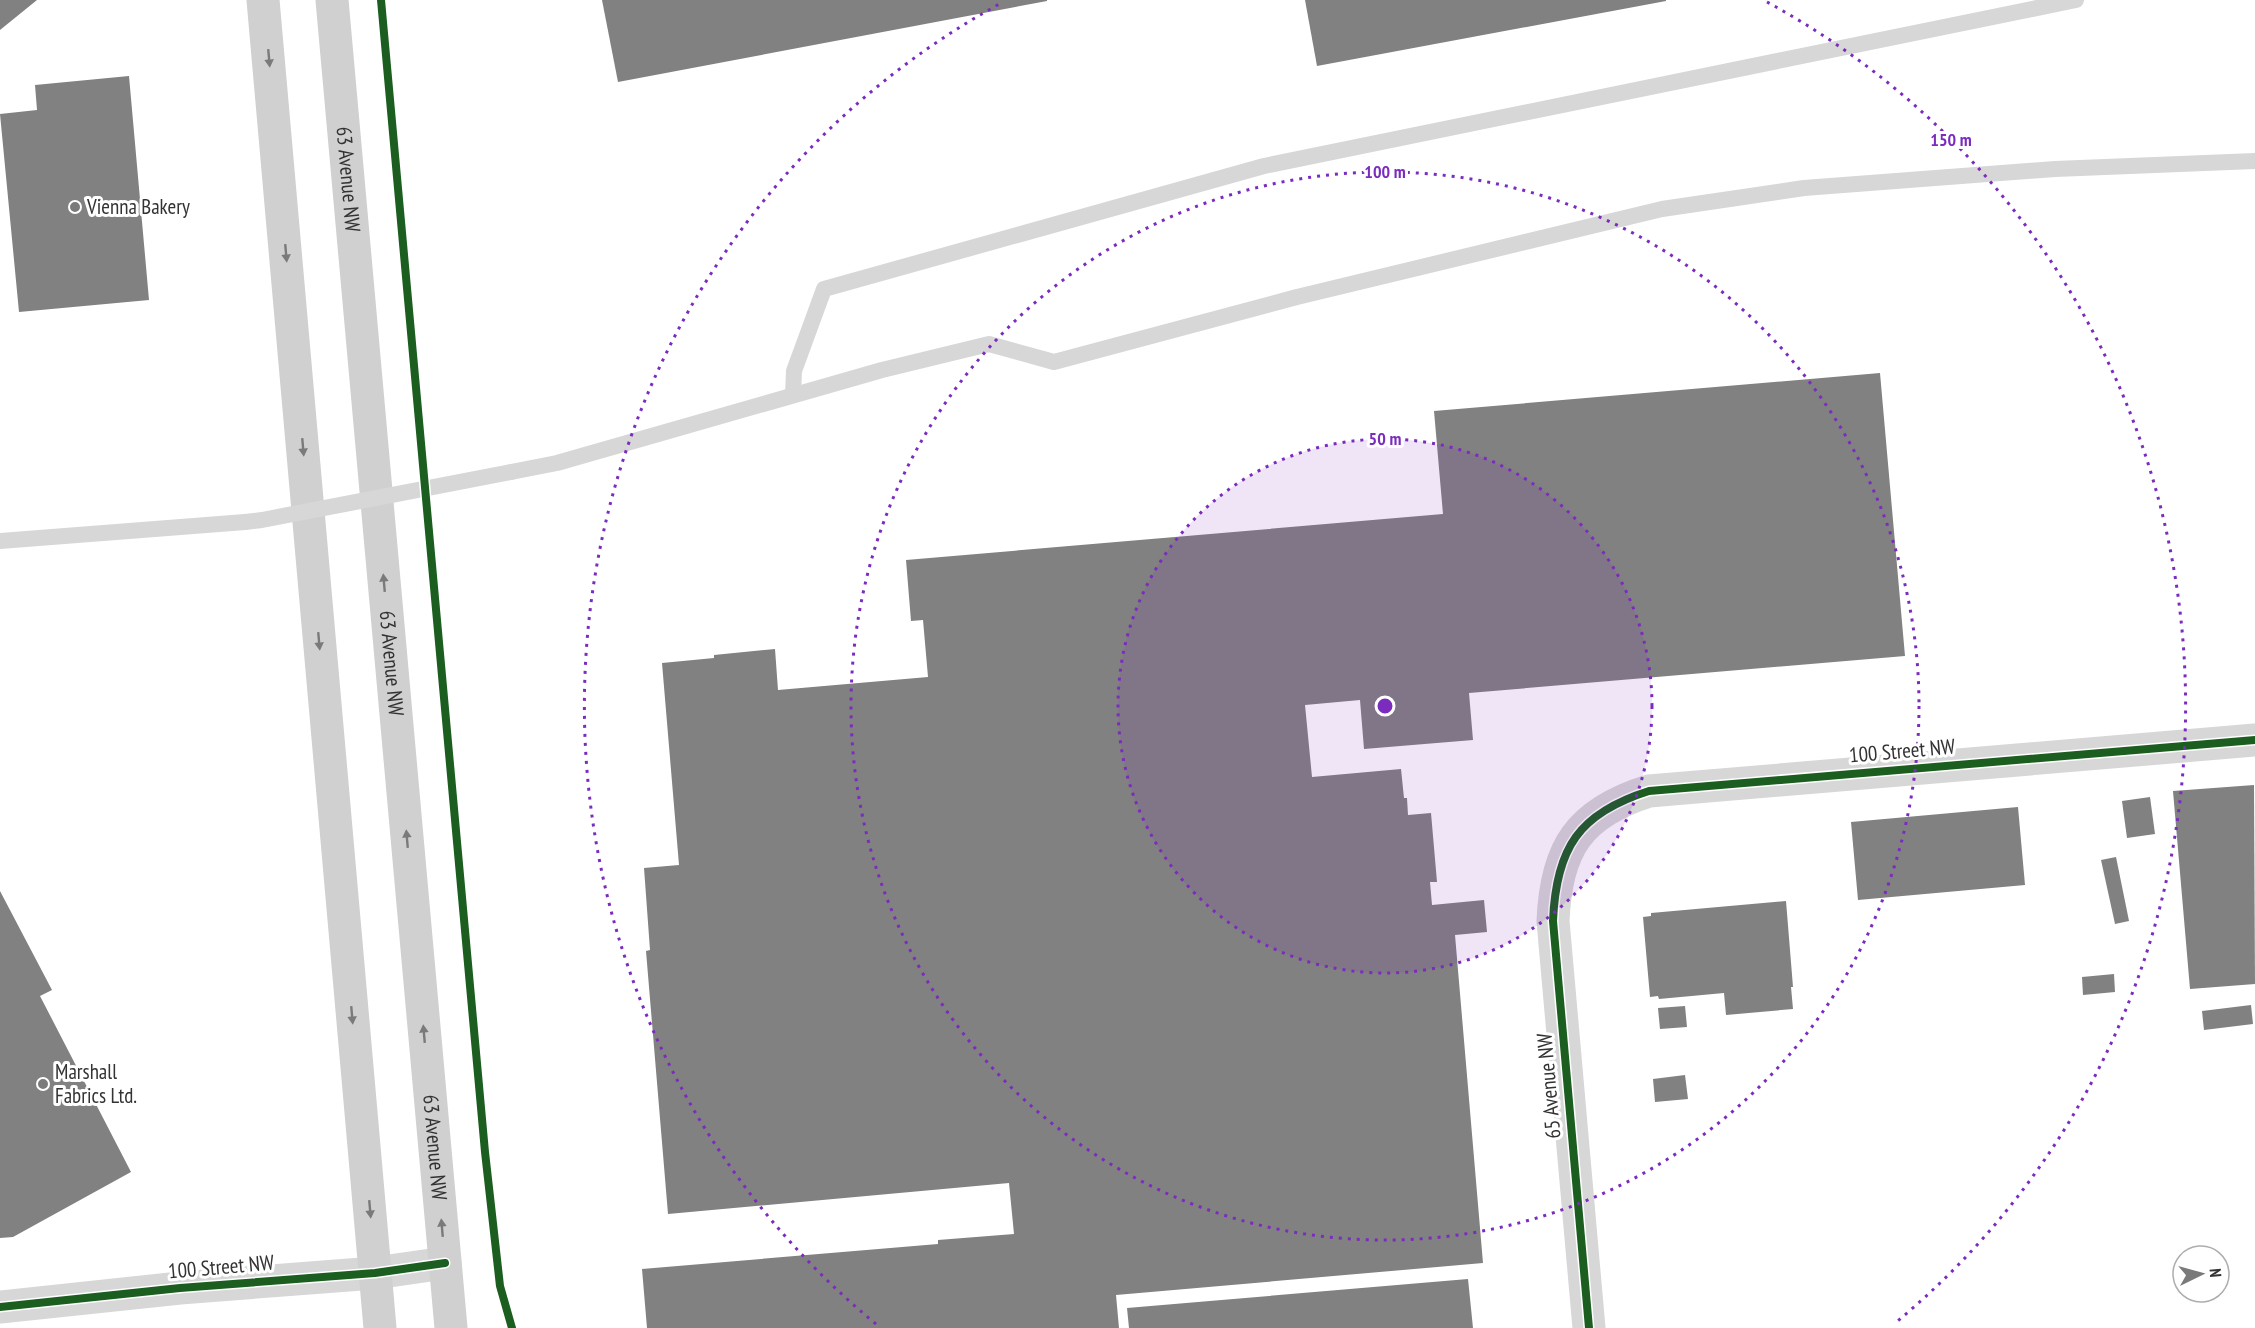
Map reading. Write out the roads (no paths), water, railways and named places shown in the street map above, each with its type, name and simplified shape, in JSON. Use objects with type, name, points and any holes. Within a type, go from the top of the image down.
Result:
[{"type":"main road","points":[[263,0],[380,1328]]},
{"type":"main road","name":"63 Avenue NW","points":[[332,0],[451,1328]]},
{"type":"street","name":"100 Street NW","points":[[1570,843],[1597,814],[1622,800],[1650,791],[2255,740]]},
{"type":"street","name":"65 Avenue NW","points":[[1570,843],[1559,867],[1554,893],[1553,921],[1589,1328]]},
{"type":"street","name":"100 Street NW","points":[[0,1306],[180,1288],[375,1273],[445,1263]]},
{"type":"lane","points":[[793,395],[794,371],[824,289],[1264,166],[2076,0]]},
{"type":"lane","points":[[0,541],[274,518],[557,463],[882,369],[989,344],[1054,362],[1297,297],[1662,209],[1804,188],[2055,169],[2255,161]]},
{"type":"place","name":"Vienna Bakery","points":[[75,207]]},
{"type":"place","name":"Marshall Fabrics Ltd.","points":[[43,1084]]}]
